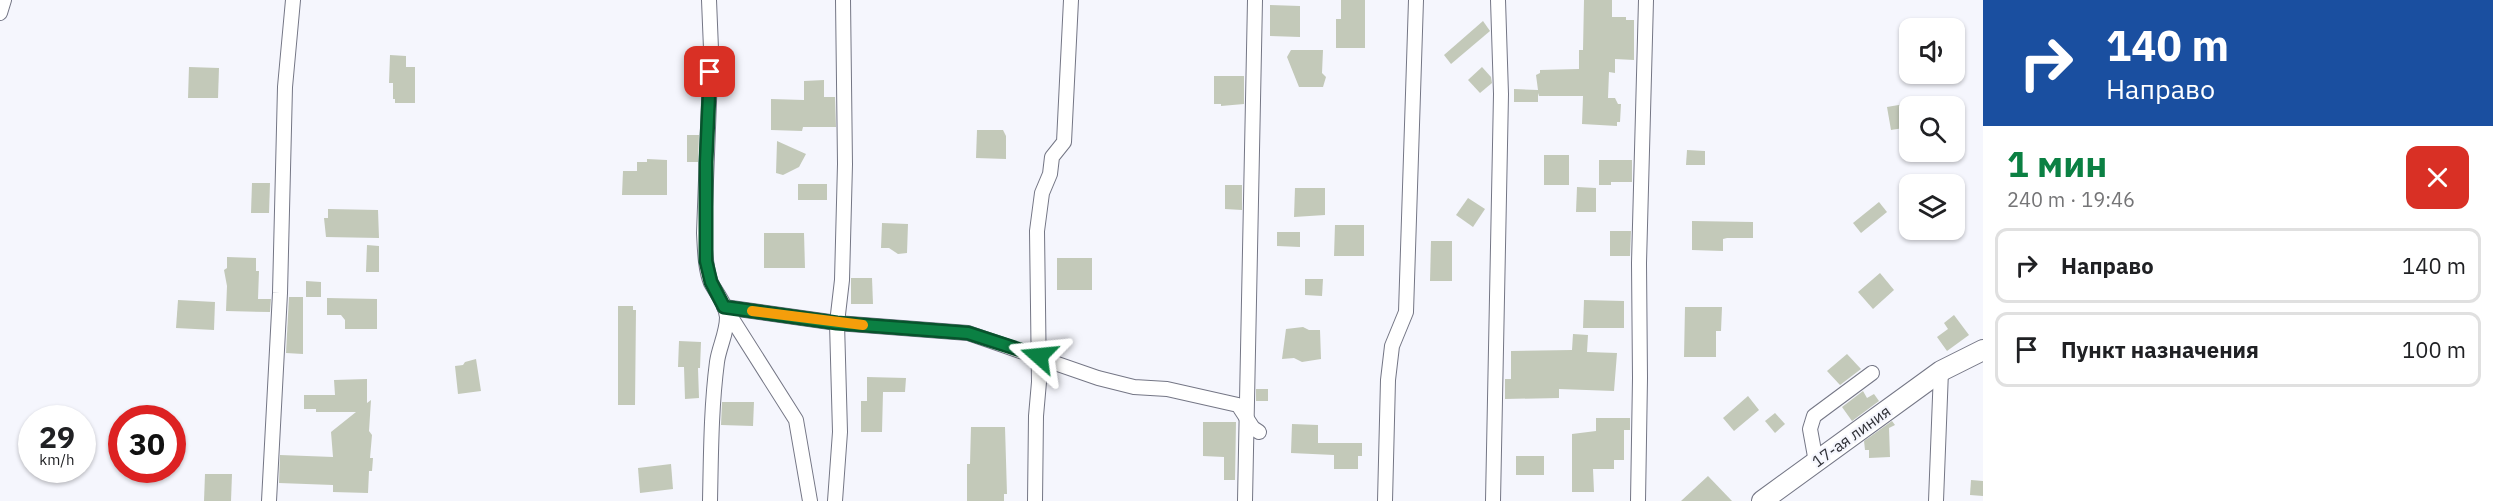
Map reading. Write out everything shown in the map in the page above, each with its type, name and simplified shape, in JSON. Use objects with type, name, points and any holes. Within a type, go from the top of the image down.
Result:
[{"type":"street","points":[[0,13],[4,0]]},
{"type":"street","points":[[269,501],[280,293],[285,87],[293,0]]},
{"type":"street","points":[[709,0],[711,49],[704,233],[706,261],[711,282],[724,307],[796,420],[810,501]]},
{"type":"street","points":[[835,501],[840,432],[837,323],[842,280],[845,164],[843,0]]},
{"type":"street","points":[[1035,501],[1039,356],[1037,231],[1041,193],[1050,174],[1052,157],[1064,142],[1071,0]]},
{"type":"street","points":[[1245,501],[1256,0]]},
{"type":"street","points":[[1385,501],[1388,380],[1392,346],[1406,312],[1416,0]]},
{"type":"street","points":[[1493,501],[1501,94],[1498,0]]},
{"type":"street","points":[[1638,501],[1639,263],[1646,0]]},
{"type":"street","points":[[724,307],[837,323],[968,333],[1098,378],[1134,387],[1167,389],[1238,405],[1253,428],[1259,432]]},
{"type":"street","points":[[710,501],[712,416],[718,359],[725,337],[727,315],[724,307]]},
{"type":"street","name":"17-ая линия","points":[[1762,501],[1941,371],[1983,350]]},
{"type":"street","points":[[1936,501],[1941,371]]},
{"type":"street","points":[[1816,462],[1810,429],[1814,416],[1872,373]]},
{"type":"building","points":[[1341,0],[1365,0],[1365,48],[1336,48],[1336,19],[1341,19]]},
{"type":"building","points":[[1584,0],[1612,0],[1612,17],[1626,17],[1626,20],[1634,20],[1634,60],[1615,59],[1615,73],[1609,72],[1608,98],[1615,98],[1618,104],[1621,104],[1620,122],[1617,122],[1617,126],[1582,124],[1583,96],[1539,96],[1538,93],[1538,102],[1514,102],[1514,89],[1538,90],[1536,75],[1540,73],[1540,70],[1579,69],[1579,50],[1583,50]]},
{"type":"building","points":[[1270,5],[1300,6],[1300,37],[1270,36]]},
{"type":"building","points":[[1483,21],[1490,31],[1451,64],[1444,55]]},
{"type":"building","points":[[1291,50],[1323,50],[1322,73],[1326,77],[1323,87],[1299,87],[1287,57]]},
{"type":"building","points":[[390,55],[406,56],[406,67],[415,67],[415,103],[395,103],[393,83],[389,83]]},
{"type":"building","points":[[189,67],[219,68],[218,98],[188,98]]},
{"type":"building","points":[[1482,67],[1491,77],[1492,83],[1480,93],[1468,80]]},
{"type":"building","points":[[1214,76],[1244,76],[1244,104],[1221,106],[1221,104],[1214,104]]},
{"type":"building","points":[[824,80],[824,97],[835,97],[836,127],[803,127],[802,131],[771,130],[771,99],[804,100],[804,81]]},
{"type":"building","points":[[1899,105],[1899,129],[1891,130],[1887,107]]},
{"type":"building","points":[[977,130],[1003,130],[1006,136],[1006,159],[976,158]]},
{"type":"building","points":[[687,135],[699,135],[698,162],[687,162]]},
{"type":"building","points":[[777,141],[806,154],[799,167],[783,175],[776,173]]},
{"type":"building","points":[[1687,150],[1705,151],[1705,165],[1686,165]]},
{"type":"building","points":[[1544,155],[1569,155],[1569,185],[1544,185]]},
{"type":"building","points":[[647,159],[667,160],[667,195],[622,195],[623,171],[637,171],[637,162],[647,162]]},
{"type":"building","points":[[1599,160],[1632,160],[1632,182],[1611,182],[1611,185],[1599,185]]},
{"type":"building","points":[[252,183],[270,183],[269,213],[251,213]]},
{"type":"building","points":[[798,184],[827,184],[827,200],[798,200]]},
{"type":"building","points":[[1225,185],[1242,185],[1242,210],[1225,209]]},
{"type":"building","points":[[1577,187],[1596,188],[1596,212],[1576,212]]},
{"type":"building","points":[[1295,188],[1325,188],[1325,215],[1294,217]]},
{"type":"building","points":[[1468,198],[1485,209],[1473,227],[1456,215]]},
{"type":"building","points":[[1879,202],[1887,212],[1861,233],[1853,223]]},
{"type":"building","points":[[328,209],[378,210],[379,238],[326,237],[324,218],[328,218]]},
{"type":"building","points":[[1692,221],[1753,222],[1753,238],[1723,239],[1723,251],[1692,250]]},
{"type":"building","points":[[882,223],[908,224],[907,253],[898,254],[889,248],[881,248]]},
{"type":"building","points":[[1335,225],[1364,225],[1364,256],[1334,256]]},
{"type":"building","points":[[1610,231],[1631,231],[1630,256],[1610,256]]},
{"type":"building","points":[[1277,232],[1300,232],[1300,247],[1277,246]]},
{"type":"building","points":[[764,233],[804,233],[805,268],[764,268]]},
{"type":"building","points":[[1431,241],[1452,241],[1452,281],[1430,281]]},
{"type":"building","points":[[367,245],[379,246],[379,272],[366,272]]},
{"type":"building","points":[[227,257],[256,258],[256,271],[259,271],[258,299],[271,299],[270,312],[226,311],[227,286],[224,270],[227,268]]},
{"type":"building","points":[[1057,258],[1092,258],[1092,290],[1057,290]]},
{"type":"building","points":[[1880,273],[1894,290],[1873,309],[1858,292]]},
{"type":"building","points":[[851,278],[872,278],[873,304],[851,304]]},
{"type":"building","points":[[1305,279],[1323,279],[1322,296],[1305,295]]},
{"type":"building","points":[[306,281],[321,282],[321,297],[306,297]]},
{"type":"building","points":[[289,297],[303,297],[303,354],[286,353]]},
{"type":"building","points":[[327,298],[377,299],[377,329],[345,329],[345,320],[341,315],[327,315]]},
{"type":"building","points":[[178,300],[215,302],[214,330],[176,328]]},
{"type":"building","points":[[1584,300],[1624,301],[1624,328],[1583,328]]},
{"type":"building","points":[[618,306],[633,306],[633,310],[636,310],[635,405],[618,405]]},
{"type":"building","points":[[1685,307],[1722,307],[1721,331],[1716,331],[1716,357],[1684,357]]},
{"type":"building","points":[[1954,315],[1969,335],[1947,351],[1937,337],[1948,329],[1944,323]]},
{"type":"building","points":[[1303,327],[1309,330],[1320,330],[1321,359],[1302,362],[1294,358],[1282,359],[1286,329]]},
{"type":"building","points":[[1573,334],[1588,335],[1587,352],[1617,353],[1614,391],[1559,389],[1559,398],[1505,399],[1505,379],[1511,379],[1511,351],[1572,350]]},
{"type":"building","points":[[679,341],[701,342],[700,368],[698,368],[699,398],[685,399],[684,367],[678,367]]},
{"type":"building","points":[[1847,354],[1861,369],[1840,385],[1827,371]]},
{"type":"building","points":[[476,359],[481,391],[458,394],[455,366]]},
{"type":"building","points":[[867,377],[906,378],[905,392],[883,392],[882,432],[861,432],[861,401],[867,401]]},
{"type":"building","points":[[367,379],[367,403],[371,400],[370,458],[373,458],[372,471],[369,471],[368,493],[333,492],[333,485],[279,483],[280,455],[333,457],[331,432],[356,412],[316,412],[316,409],[304,409],[304,395],[335,395],[334,380]]},
{"type":"building","points":[[1256,389],[1268,389],[1268,401],[1256,401]]},
{"type":"building","points":[[1863,391],[1867,398],[1874,394],[1879,401],[1852,421],[1842,407]]},
{"type":"building","points":[[1748,396],[1759,410],[1734,431],[1723,418]]},
{"type":"building","points":[[722,402],[754,402],[753,426],[721,425]]},
{"type":"building","points":[[1775,413],[1785,424],[1775,433],[1765,421]]},
{"type":"building","points":[[1596,418],[1630,418],[1630,430],[1624,430],[1624,460],[1614,460],[1614,469],[1593,469],[1594,492],[1572,492],[1572,434],[1596,431]]},
{"type":"building","points":[[1892,421],[1895,425],[1889,428],[1890,457],[1869,458],[1869,450],[1865,450],[1864,441]]},
{"type":"building","points":[[1203,422],[1236,422],[1235,480],[1224,480],[1224,457],[1203,456]]},
{"type":"building","points":[[1292,424],[1318,425],[1318,443],[1362,443],[1362,456],[1358,456],[1358,469],[1334,469],[1334,455],[1291,453]]},
{"type":"building","points":[[971,427],[1005,427],[1007,494],[1004,494],[1004,501],[967,501],[967,464],[970,464]]},
{"type":"building","points":[[1516,456],[1544,456],[1544,475],[1516,475]]},
{"type":"building","points":[[671,464],[673,489],[640,493],[638,468]]},
{"type":"building","points":[[205,474],[232,474],[231,501],[204,501]]},
{"type":"building","points":[[1708,476],[1732,501],[1681,501]]},
{"type":"building","points":[[1971,480],[1983,481],[1983,496],[1970,495]]},
{"type":"slow traffic","points":[[752,311],[863,325]]},
{"type":"route","points":[[710,72],[704,233],[706,261],[711,282],[724,307],[837,323],[968,333],[1039,356]]}]
